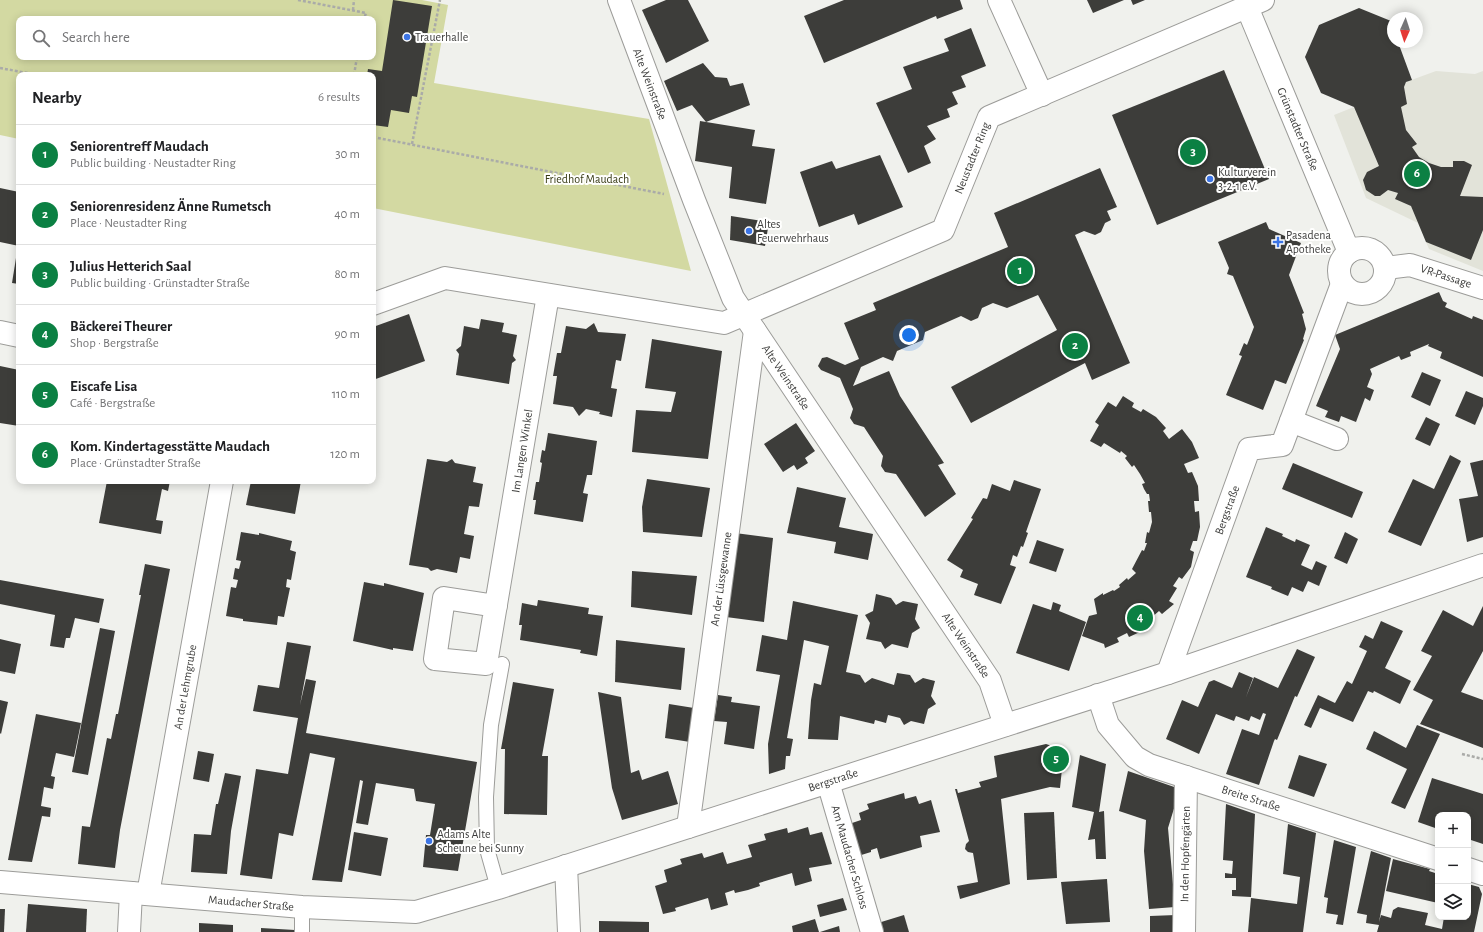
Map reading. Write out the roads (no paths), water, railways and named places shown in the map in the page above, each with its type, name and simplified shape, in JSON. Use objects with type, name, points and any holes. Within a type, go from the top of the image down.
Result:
[{"type":"street","name":"Alte Weinstraße","points":[[619,0],[694,200],[733,298],[990,681],[1005,725]]},
{"type":"street","points":[[999,0],[1042,95]]},
{"type":"street","name":"Neustadter Ring","points":[[749,323],[943,230],[989,117],[1255,3]]},
{"type":"street","name":"Grünstadter Straße","points":[[1255,3],[1349,252]]},
{"type":"street","points":[[1337,439],[1291,421],[1342,284],[1339,270],[1340,263],[1349,252],[1364,248],[1379,254],[1386,268],[1386,276],[1383,283],[1377,290],[1370,294],[1355,294],[1342,284]]},
{"type":"street","name":"VR-Passage","points":[[1386,268],[1410,265],[1483,288]]},
{"type":"street","points":[[376,303],[445,278],[724,323],[749,323]]},
{"type":"street","name":"Im Langen Winkel","points":[[496,606],[548,295]]},
{"type":"street","name":"An der Lüssgewanne","points":[[688,827],[749,323]]},
{"type":"street","points":[[0,332],[16,335]]},
{"type":"street","name":"Bergstraße","points":[[1168,673],[1249,449],[1282,445],[1291,421]]},
{"type":"street","name":"An der Lehmgrube","points":[[129,932],[140,893],[221,484]]},
{"type":"street","name":"Bergstraße","points":[[498,888],[1168,673],[1483,565]]},
{"type":"street","name":"Breite Straße","points":[[1098,695],[1108,725],[1135,757],[1149,765],[1435,858]]},
{"type":"street","name":"In den Hopfengärten","points":[[1184,932],[1186,777]]},
{"type":"street","name":"Am Maudacher Schloss","points":[[828,782],[872,932]]},
{"type":"street","points":[[566,866],[569,932]]},
{"type":"street","points":[[1471,870],[1483,874]]},
{"type":"street","name":"Maudacher Straße","points":[[0,882],[302,907],[416,912],[498,888]]},
{"type":"lane","points":[[498,888],[487,849],[486,797],[491,724],[502,664]]},
{"type":"lane","points":[[302,907],[302,932]]},
{"type":"place","name":"Trauerhalle","points":[[407,37]]},
{"type":"place","name":"Julius Hetterich Saal","points":[[1193,152]]},
{"type":"place","name":"Kom. Kindertagesstätte Maudach","points":[[1417,174]]},
{"type":"place","name":"Kulturverein 3-2-1 e.V.","points":[[1210,179]]},
{"type":"place","name":"Altes Feuerwehrhaus","points":[[749,231]]},
{"type":"place","name":"Pasadena Apotheke","points":[[1278,242]]},
{"type":"place","name":"Seniorentreff Maudach","points":[[1020,271]]},
{"type":"place","name":"Seniorenresidenz Änne Rumetsch","points":[[1075,346]]},
{"type":"place","name":"Bäckerei Theurer","points":[[1140,618]]},
{"type":"place","name":"Eiscafe Lisa","points":[[1056,759]]},
{"type":"place","name":"Adams Alte Scheune bei Sunny","points":[[429,841]]},
{"type":"park label","name":"Friedhof Maudach","points":[[587,179]]}]
